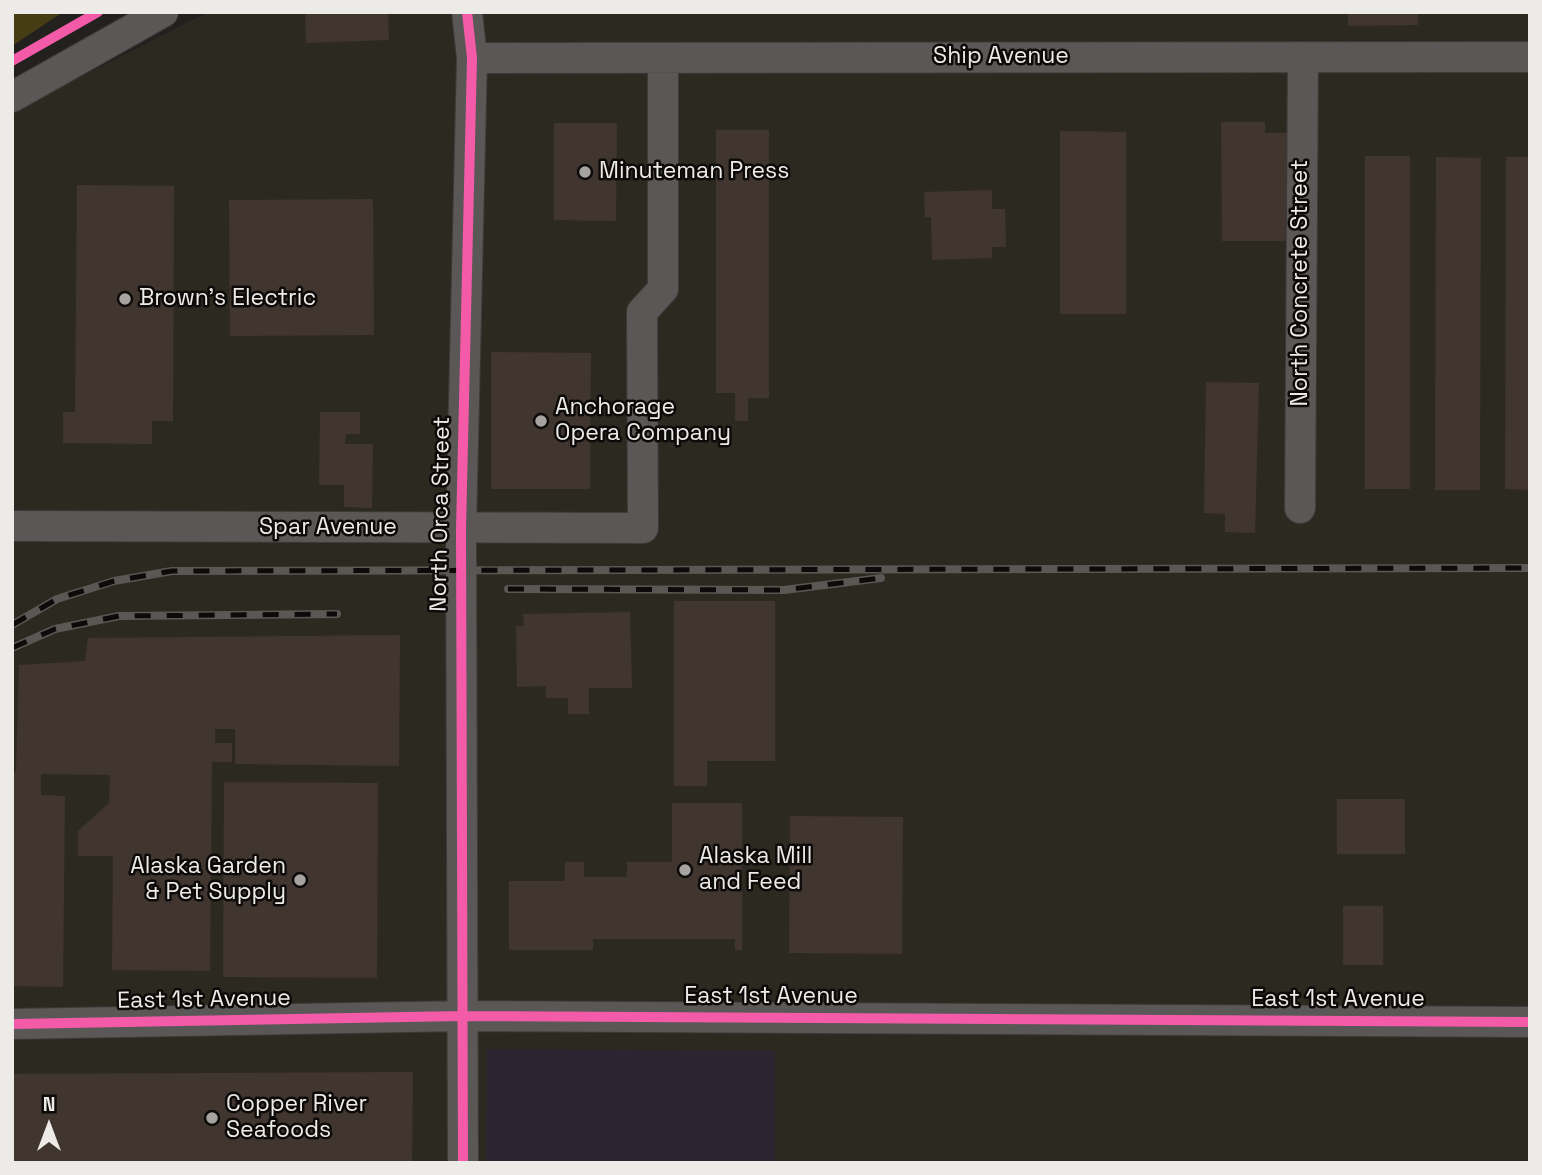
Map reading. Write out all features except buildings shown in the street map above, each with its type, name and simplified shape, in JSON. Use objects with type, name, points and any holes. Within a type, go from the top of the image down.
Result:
[{"type":"street","points":[[12,97],[163,12]]},
{"type":"street","name":"North Orca Street","points":[[463,1163],[461,529],[472,58],[467,12]]},
{"type":"street","name":"North Concrete Street","points":[[1300,508],[1303,57]]},
{"type":"street","name":"Ship Avenue","points":[[472,58],[1530,57]]},
{"type":"street","name":"Spar Avenue","points":[[12,526],[643,528],[642,312],[663,289],[663,58]]},
{"type":"street","name":"East 1st Avenue","points":[[12,1024],[463,1016],[1530,1022]]},
{"type":"shaded area","points":[[12,12],[63,12],[12,46]]},
{"type":"shaded area","points":[[209,12],[1530,12],[1530,1163],[12,1163],[12,111]]},
{"type":"shaded area","points":[[487,1049],[775,1051],[775,1163],[486,1163]]},
{"type":"railway","points":[[12,625],[57,599],[114,581],[172,571],[1530,568]]},
{"type":"railway","points":[[508,589],[784,590],[881,578]]},
{"type":"railway","points":[[12,648],[55,629],[119,616],[337,614]]},
{"type":"cycle path","points":[[12,61],[98,12]]},
{"type":"cycle path","points":[[463,1163],[461,529],[472,58],[467,12]]},
{"type":"cycle path","points":[[12,1024],[463,1016],[1530,1022]]},
{"type":"place","name":"Minuteman Press","points":[[585,172]]},
{"type":"place","name":"Brown's Electric","points":[[125,299]]},
{"type":"place","name":"Anchorage Opera Company","points":[[541,421]]},
{"type":"place","name":"Alaska Mill and Feed","points":[[685,870]]},
{"type":"place","name":"Alaska Garden & Pet Supply","points":[[300,880]]},
{"type":"place","name":"Copper River Seafoods","points":[[212,1118]]}]
